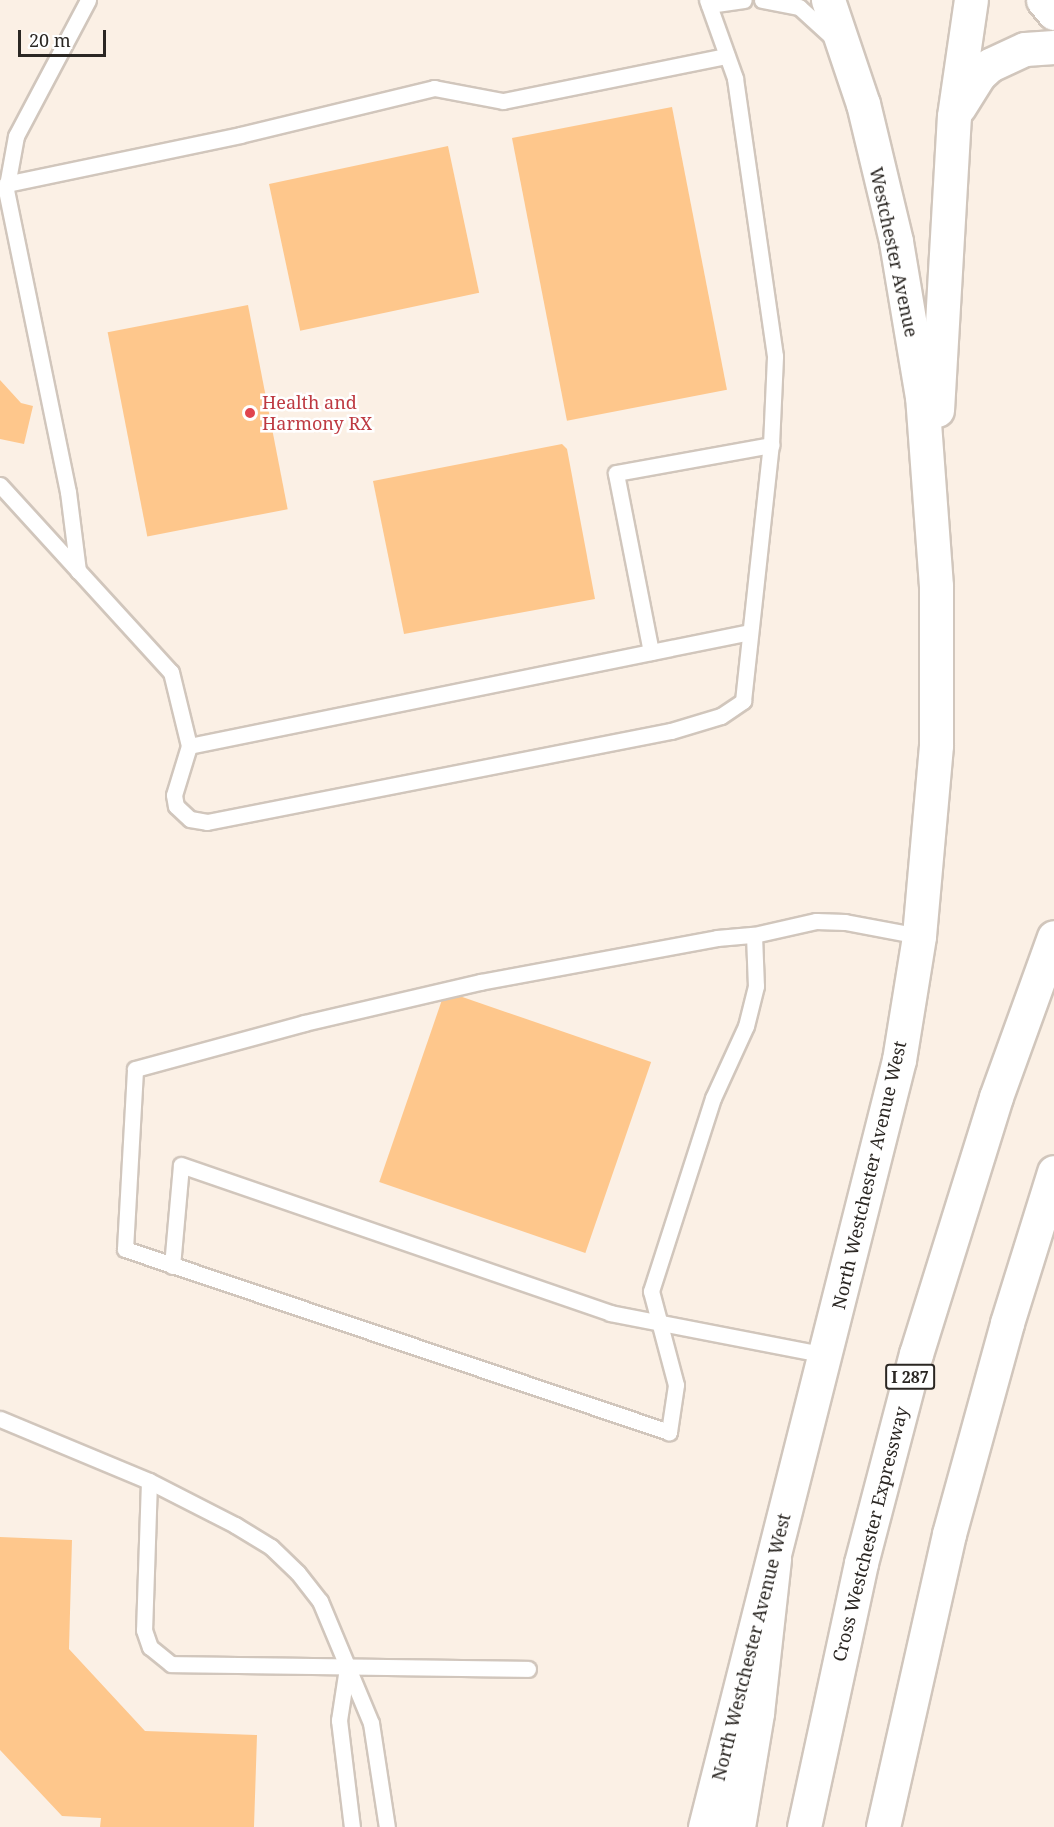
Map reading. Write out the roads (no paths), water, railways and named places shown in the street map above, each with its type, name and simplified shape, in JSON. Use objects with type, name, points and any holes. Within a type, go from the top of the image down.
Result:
[{"type":"main road","name":"Westchester Avenue","points":[[828,0],[841,45],[863,105],[896,241],[922,398],[931,509]]},
{"type":"main road","points":[[931,509],[954,116],[971,0]]},
{"type":"main road","points":[[1043,0],[1054,13]]},
{"type":"main road","points":[[954,116],[978,76],[990,65],[1025,49],[1054,47]]},
{"type":"main road","name":"North Westchester Avenue West","points":[[705,1827],[826,1355],[898,1060],[919,936],[936,745],[937,640],[931,509]]},
{"type":"main road","name":"Cross Westchester Expressway","points":[[804,1827],[859,1574],[916,1354],[996,1097],[1054,938]]},
{"type":"main road","points":[[883,1827],[952,1523],[1007,1323],[1054,1172]]},
{"type":"main road","points":[[738,1827],[757,1713],[774,1559]]},
{"type":"lane","points":[[78,571],[68,492],[6,175],[16,136],[88,0]]},
{"type":"lane","points":[[0,485],[171,672],[189,746],[174,795],[176,806],[190,819],[207,822],[381,790],[671,731],[721,717],[743,702],[771,445],[775,356],[735,78],[710,2],[744,0]]},
{"type":"lane","points":[[762,0],[798,7],[841,45]]},
{"type":"lane","points":[[6,175],[240,135],[434,88],[503,101],[727,56]]},
{"type":"lane","points":[[651,652],[616,473],[771,445]]},
{"type":"lane","points":[[189,746],[750,632]]},
{"type":"lane","points":[[754,934],[756,986],[746,1026],[713,1098],[651,1291],[657,1322],[676,1385],[676,1408],[669,1432],[124,1249],[135,1068],[304,1023],[480,982],[816,921],[845,921],[919,936]]},
{"type":"lane","points":[[172,1266],[180,1165],[610,1313],[826,1355]]},
{"type":"lane","points":[[0,1419],[149,1481],[271,1546],[320,1601],[371,1723],[387,1827]]},
{"type":"lane","points":[[149,1481],[144,1630],[159,1657],[171,1664],[528,1669]]},
{"type":"lane","points":[[347,1668],[339,1720],[352,1827]]},
{"type":"place","name":"Health and Harmony RX","points":[[250,413]]}]
